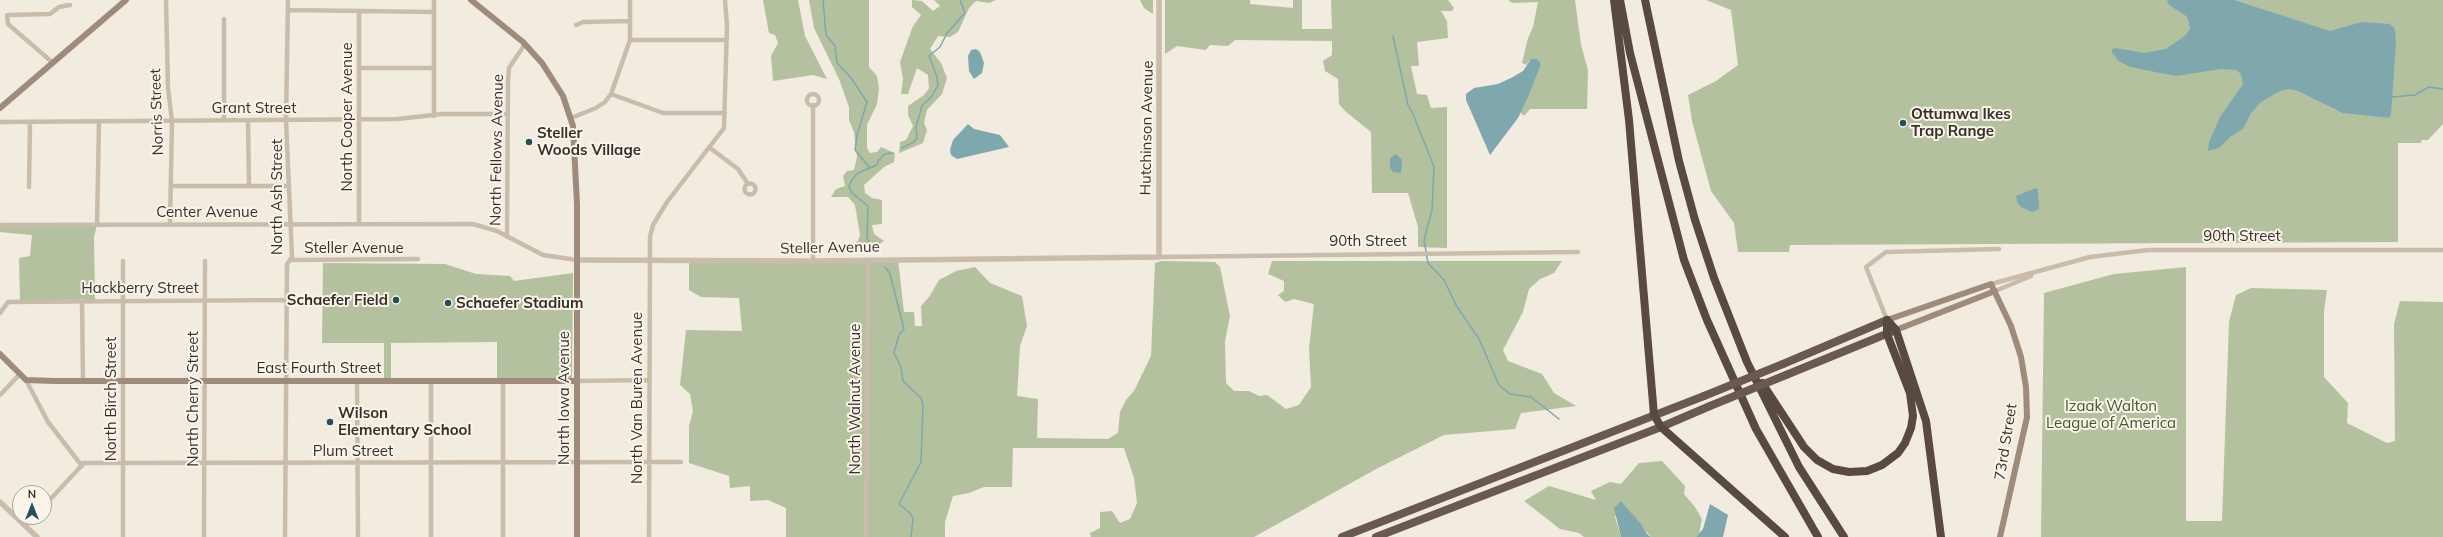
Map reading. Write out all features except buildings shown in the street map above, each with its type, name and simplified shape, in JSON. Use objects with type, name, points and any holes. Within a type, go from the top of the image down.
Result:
[{"type":"highway","points":[[1614,0],[1629,120],[1654,415],[1661,427],[1785,537]]},
{"type":"highway","points":[[1620,0],[1632,60],[1684,260],[1707,320],[1756,429],[1818,537]]},
{"type":"highway","points":[[1645,0],[1679,161],[1695,220],[1714,278],[1747,362],[1799,467],[1844,537]]},
{"type":"highway","points":[[1342,537],[1704,396],[1887,320]]},
{"type":"highway","points":[[1887,320],[1896,330],[1926,421],[1941,537]]},
{"type":"highway","points":[[1747,362],[1804,447],[1817,460],[1841,471],[1867,471],[1882,465],[1898,453],[1907,438],[1912,421],[1910,393],[1887,334],[1887,320]]},
{"type":"highway","points":[[1376,537],[1661,427],[1896,330]]},
{"type":"main road","points":[[0,108],[126,0]]},
{"type":"main road","name":"North Iowa Avenue","points":[[471,0],[525,44],[542,63],[555,81],[563,96],[571,118],[576,156],[577,537]]},
{"type":"main road","name":"90th Street","points":[[1887,320],[1991,284]]},
{"type":"main road","name":"73rd Street","points":[[1991,284],[2011,326],[2021,357],[2026,387],[2027,417],[2000,537]]},
{"type":"main road","name":"90th Street","points":[[1896,330],[1995,291]]},
{"type":"main road","points":[[0,354],[26,380]]},
{"type":"main road","name":"East Fourth Street","points":[[26,380],[577,381]]},
{"type":"street","name":"Norris Street","points":[[166,0],[168,88],[172,121],[170,224]]},
{"type":"street","name":"North Ash Street","points":[[285,537],[286,264],[290,260],[292,228],[289,223],[286,120],[288,0]]},
{"type":"street","points":[[434,0],[434,116]]},
{"type":"street","points":[[571,118],[596,108],[605,102],[612,94],[630,40],[630,0]]},
{"type":"street","name":"North Van Buren Avenue","points":[[649,537],[648,260],[653,225],[667,202],[724,128],[726,113],[725,0]]},
{"type":"street","name":"Hutchinson Avenue","points":[[1158,257],[1159,0]]},
{"type":"street","points":[[52,62],[8,24],[7,15],[50,14],[59,7],[70,5]]},
{"type":"street","points":[[288,10],[434,12]]},
{"type":"street","name":"North Cooper Avenue","points":[[359,11],[359,223]]},
{"type":"street","points":[[224,19],[224,120]]},
{"type":"street","points":[[576,25],[584,22],[630,21]]},
{"type":"street","points":[[630,40],[726,40]]},
{"type":"street","name":"North Fellows Avenue","points":[[507,236],[509,68],[525,44]]},
{"type":"street","points":[[359,68],[434,68]]},
{"type":"street","points":[[612,94],[662,113],[726,113]]},
{"type":"street","points":[[813,106],[813,261]]},
{"type":"street","name":"Grant Street","points":[[0,122],[358,119],[508,114]]},
{"type":"street","points":[[248,120],[249,186]]},
{"type":"street","points":[[29,187],[30,122]]},
{"type":"street","points":[[97,225],[99,122]]},
{"type":"street","points":[[710,148],[738,170],[748,184]]},
{"type":"street","points":[[170,186],[289,186]]},
{"type":"street","name":"Center Avenue","points":[[0,225],[289,223],[474,224],[488,227],[507,236]]},
{"type":"street","name":"Steller Avenue","points":[[507,236],[543,255],[577,260],[813,261],[1158,257]]},
{"type":"street","points":[[1887,320],[1866,267],[1886,252],[1999,249]]},
{"type":"street","name":"90th Street","points":[[1991,284],[2090,257],[2148,250],[2443,250]]},
{"type":"street","name":"90th Street","points":[[1158,257],[1578,252]]},
{"type":"street","name":"Steller Avenue","points":[[290,260],[418,259]]},
{"type":"street","name":"North Walnut Avenue","points":[[866,537],[868,260]]},
{"type":"street","name":"North Birch Street","points":[[123,261],[123,537]]},
{"type":"street","name":"North Cherry Street","points":[[204,537],[206,261]]},
{"type":"street","name":"90th Street","points":[[1995,291],[2044,270]]},
{"type":"street","points":[[82,300],[83,381]]},
{"type":"street","name":"Hackberry Street","points":[[0,313],[8,302],[82,300],[286,300]]},
{"type":"street","points":[[0,395],[20,374]]},
{"type":"street","points":[[26,380],[48,422],[82,466],[52,498]]},
{"type":"street","name":"East Fourth Street","points":[[577,381],[649,380]]},
{"type":"street","points":[[357,381],[358,537]]},
{"type":"street","points":[[431,381],[431,537]]},
{"type":"street","points":[[502,381],[503,537]]},
{"type":"street","name":"Plum Street","points":[[82,466],[84,463],[681,462]]},
{"type":"street","points":[[0,502],[37,537]]},
{"type":"green space","points":[[763,0],[798,0],[805,36],[827,79],[813,75],[773,81],[771,56],[778,43],[775,35],[769,33]]},
{"type":"green space","points":[[809,0],[869,0],[869,67],[877,76],[879,89],[877,104],[867,125],[867,148],[870,153],[877,152],[881,147],[895,153],[894,162],[884,167],[864,185],[865,193],[872,198],[882,200],[882,224],[872,225],[874,234],[884,241],[870,251],[848,253],[849,246],[858,241],[860,235],[855,205],[848,197],[831,197],[836,189],[845,186],[843,176],[847,171],[854,170],[857,157],[854,132],[849,120],[849,107],[839,79],[814,28]]},
{"type":"green space","points":[[912,0],[922,1],[933,11],[940,6],[934,0],[996,0],[989,3],[976,1],[969,8],[958,32],[950,37],[938,36],[930,49],[941,63],[947,78],[942,94],[927,110],[924,123],[927,130],[923,143],[899,153],[900,142],[906,140],[913,126],[908,115],[908,106],[924,95],[929,88],[928,75],[917,68],[908,94],[901,94],[903,79],[900,62],[913,26],[921,15],[912,7]]},
{"type":"green space","points":[[1140,0],[1153,0],[1153,14],[1144,8]]},
{"type":"green space","points":[[1165,0],[1250,0],[1250,4],[1293,8],[1293,0],[1302,0],[1302,29],[1332,29],[1331,0],[1448,0],[1454,8],[1452,11],[1441,11],[1447,21],[1448,38],[1417,42],[1419,66],[1411,66],[1417,94],[1427,95],[1431,108],[1447,107],[1447,248],[1418,247],[1418,227],[1408,193],[1372,193],[1371,132],[1345,111],[1339,104],[1338,79],[1325,71],[1323,61],[1332,55],[1332,41],[1235,40],[1228,46],[1210,45],[1206,50],[1177,46],[1165,54]]},
{"type":"green space","points":[[1508,0],[1575,0],[1581,45],[1588,70],[1587,109],[1530,109],[1524,116],[1520,112],[1539,66],[1537,59],[1531,59],[1526,65],[1522,63],[1528,38],[1533,27],[1538,2],[1512,3]]},
{"type":"green space","points":[[1706,0],[2443,0],[2443,124],[2428,140],[2422,140],[2421,143],[2398,143],[2398,242],[1790,245],[1789,252],[1738,252],[1734,223],[1711,191],[1692,121],[1688,95],[1716,81],[1738,65],[1731,10]]},
{"type":"green space","points":[[0,225],[97,225],[94,237],[95,300],[20,301],[19,258],[30,256],[32,235],[0,232]]},
{"type":"green space","points":[[898,259],[904,312],[914,312],[915,326],[922,326],[921,306],[929,297],[939,280],[956,271],[975,267],[990,283],[1022,296],[1027,326],[1020,346],[1017,396],[1038,399],[1037,438],[1108,439],[1118,433],[1120,412],[1126,400],[1134,391],[1151,356],[1155,263],[1161,261],[1215,262],[1220,267],[1230,316],[1225,341],[1226,383],[1234,391],[1249,391],[1259,396],[1267,395],[1286,409],[1299,405],[1311,387],[1309,348],[1314,304],[1294,299],[1285,302],[1278,295],[1284,291],[1284,281],[1268,274],[1272,261],[1562,261],[1554,273],[1540,279],[1529,289],[1523,312],[1503,350],[1508,361],[1542,374],[1554,393],[1576,406],[1521,413],[1515,429],[1444,435],[1378,468],[1254,537],[1091,537],[1090,533],[1100,528],[1100,512],[1112,511],[1120,523],[1130,519],[1137,503],[1134,478],[1124,448],[1013,448],[1012,487],[984,487],[969,493],[953,496],[945,522],[945,537],[786,537],[786,508],[768,500],[750,501],[750,486],[730,488],[729,476],[689,463],[689,426],[693,411],[690,394],[680,385],[686,330],[742,331],[739,298],[701,297],[689,290],[689,260]]},
{"type":"green space","name":"Schaefer Stadium","points":[[323,263],[445,264],[476,274],[510,276],[514,281],[573,273],[572,378],[497,379],[497,342],[391,343],[391,379],[384,379],[384,343],[322,343]]},
{"type":"green space","name":"Izaak Walton League of America","points":[[2186,267],[2186,521],[2222,521],[2229,322],[2236,295],[2251,288],[2327,290],[2324,311],[2324,377],[2348,403],[2347,423],[2387,443],[2395,441],[2394,324],[2400,301],[2443,302],[2443,537],[2041,537],[2044,293],[2114,274]]},
{"type":"green space","points":[[1662,461],[1685,486],[1684,494],[1695,507],[1702,519],[1699,534],[1696,537],[1651,537],[1621,501],[1615,517],[1621,537],[1584,537],[1579,533],[1560,529],[1524,501],[1549,486],[1596,500],[1591,491],[1610,482],[1621,484],[1639,463]]},
{"type":"water","points":[[2167,0],[2234,0],[2330,31],[2362,22],[2390,24],[2395,29],[2396,43],[2391,115],[2389,118],[2343,113],[2298,91],[2289,89],[2280,91],[2261,102],[2251,113],[2243,129],[2230,137],[2219,148],[2208,151],[2209,142],[2220,117],[2243,84],[2241,74],[2236,70],[2221,69],[2176,76],[2130,67],[2119,61],[2112,53],[2112,49],[2116,48],[2144,53],[2166,49],[2186,35],[2190,29],[2186,16],[2169,5]]},
{"type":"water","points":[[976,49],[980,52],[984,63],[982,73],[974,79],[969,71],[968,56],[971,50]]},
{"type":"water","points":[[1531,59],[1537,59],[1541,64],[1528,97],[1518,118],[1490,155],[1466,100],[1466,94],[1474,88],[1498,84],[1513,77],[1523,71]]},
{"type":"water","points":[[968,124],[974,129],[1000,135],[1009,147],[957,159],[951,155],[950,150],[953,140]]},
{"type":"water","points":[[1396,154],[1402,160],[1401,173],[1393,172],[1390,168],[1390,158]]},
{"type":"water","points":[[2036,188],[2038,190],[2039,209],[2032,212],[2021,207],[2017,202],[2016,196]]},
{"type":"water","points":[[1621,501],[1651,537],[1621,537],[1614,508]]},
{"type":"water","points":[[1710,504],[1728,515],[1723,537],[1696,537],[1703,529]]},
{"type":"waterway","points":[[823,0],[826,35],[835,46],[837,63],[851,78],[867,102],[857,135],[855,150],[870,168]]},
{"type":"waterway","points":[[902,148],[914,142],[917,138],[916,127],[922,106],[932,96],[938,85],[937,77],[929,56],[940,47],[947,33],[965,13],[960,0]]},
{"type":"waterway","points":[[1393,36],[1408,105],[1434,167],[1432,210],[1424,240],[1428,263],[1444,280],[1456,305],[1479,339],[1499,385],[1510,394],[1531,397],[1559,419]]},
{"type":"waterway","points":[[2392,97],[2415,95],[2429,87],[2443,89]]},
{"type":"waterway","points":[[872,248],[867,238],[868,206],[852,193],[849,187],[851,181],[858,173],[877,165],[878,161],[885,154],[892,153]]},
{"type":"waterway","points":[[885,267],[890,274],[904,329],[899,335],[894,353],[901,367],[903,381],[921,398],[923,405],[921,462],[899,504],[911,514],[913,519],[911,537]]},
{"type":"place","name":"Ottumwa Ikes Trap Range","points":[[1903,123]]},
{"type":"place","name":"Steller Woods Village","points":[[529,142]]},
{"type":"place","name":"Schaefer Field","points":[[396,300]]},
{"type":"place","name":"Schaefer Stadium","points":[[448,303]]},
{"type":"place","name":"Wilson Elementary School","points":[[330,422]]}]
